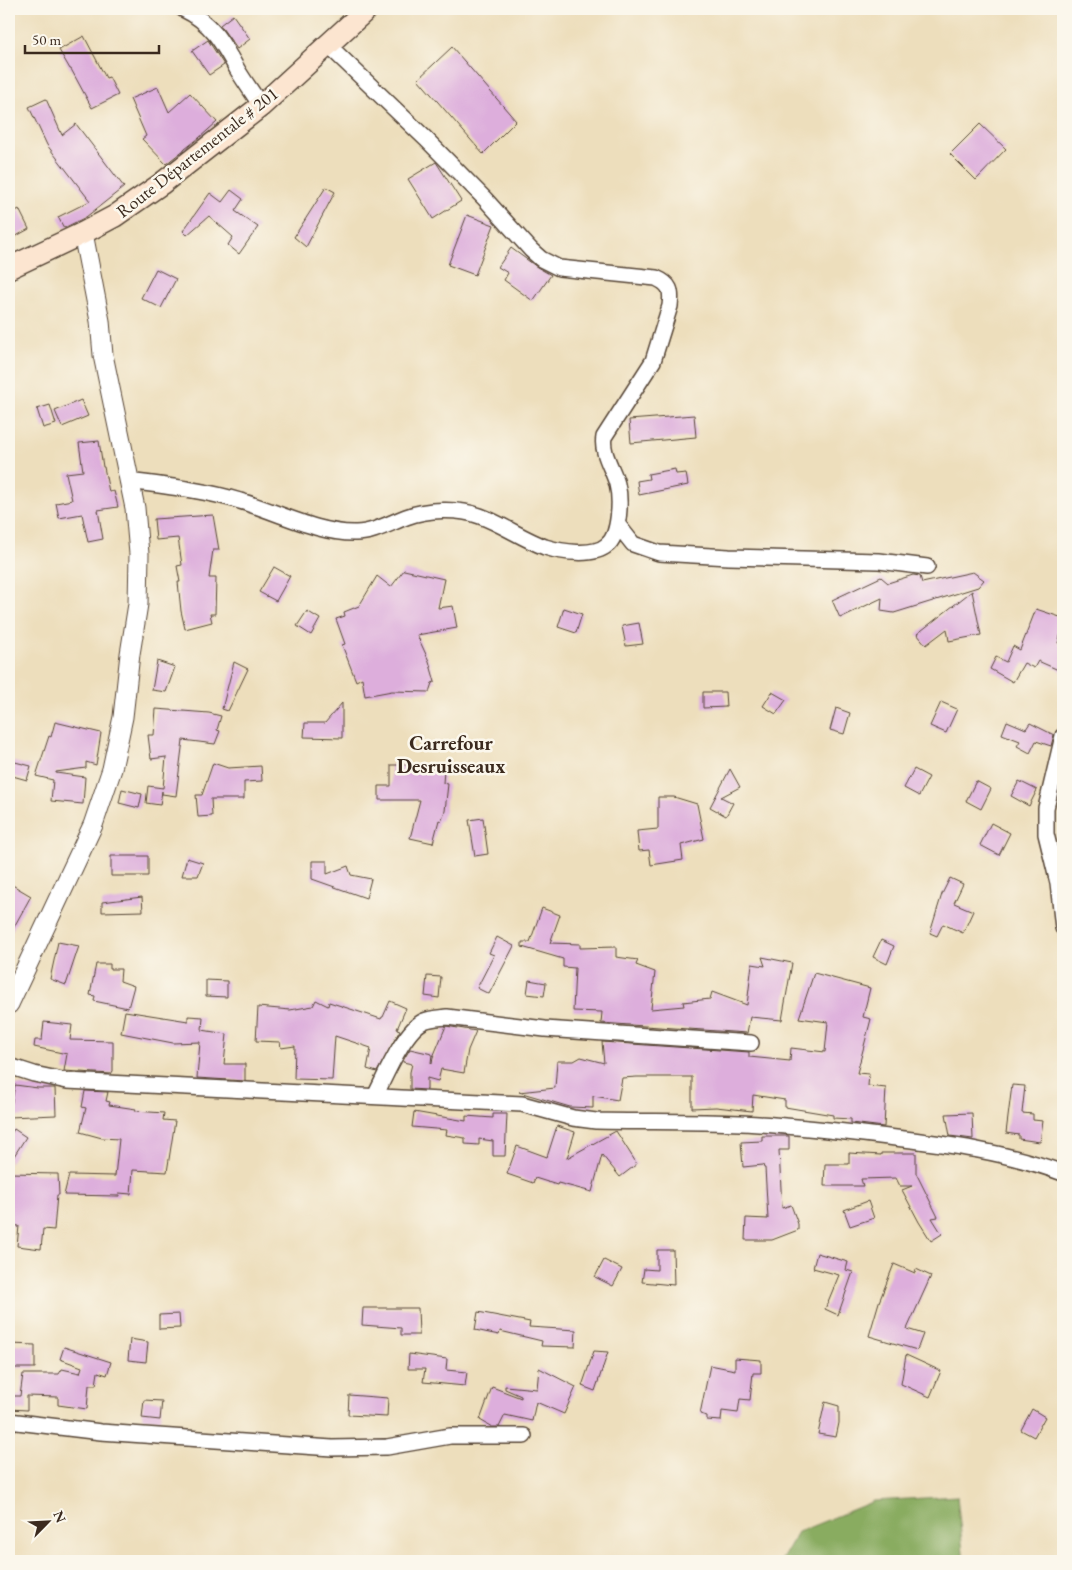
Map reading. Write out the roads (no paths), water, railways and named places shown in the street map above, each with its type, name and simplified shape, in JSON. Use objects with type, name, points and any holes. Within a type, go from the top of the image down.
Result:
[{"type":"main road","name":"Route Départementale # 201","points":[[9,268],[115,216],[161,184],[260,106],[367,9]]},
{"type":"street","points":[[182,9],[197,16],[207,24],[228,50],[260,106]]},
{"type":"street","points":[[128,481],[206,492],[343,533],[358,534],[376,530],[419,513],[438,510],[479,516],[546,547],[590,552],[607,546],[612,540],[618,525],[618,487],[604,448],[604,438],[652,361],[670,306],[671,297],[668,286],[665,282],[656,278],[559,268],[541,259],[485,198],[328,45]]},
{"type":"street","points":[[9,1004],[94,825],[112,770],[123,717],[138,604],[139,554],[135,508],[102,355],[100,321],[83,233]]},
{"type":"street","points":[[618,525],[633,544],[659,553],[879,561],[927,567]]},
{"type":"street","points":[[1063,736],[1046,808],[1046,834],[1058,883],[1063,928]]},
{"type":"street","points":[[375,1096],[404,1042],[418,1025],[434,1018],[447,1017],[545,1029],[752,1043]]},
{"type":"street","points":[[9,1066],[67,1081],[522,1104],[573,1118],[596,1121],[742,1123],[837,1131],[946,1144],[1010,1156],[1041,1164],[1063,1173]]},
{"type":"street","points":[[9,1421],[101,1432],[332,1448],[387,1447],[450,1436],[524,1436]]},
{"type":"district","name":"Carrefour Desruisseaux","points":[[451,754]]}]
